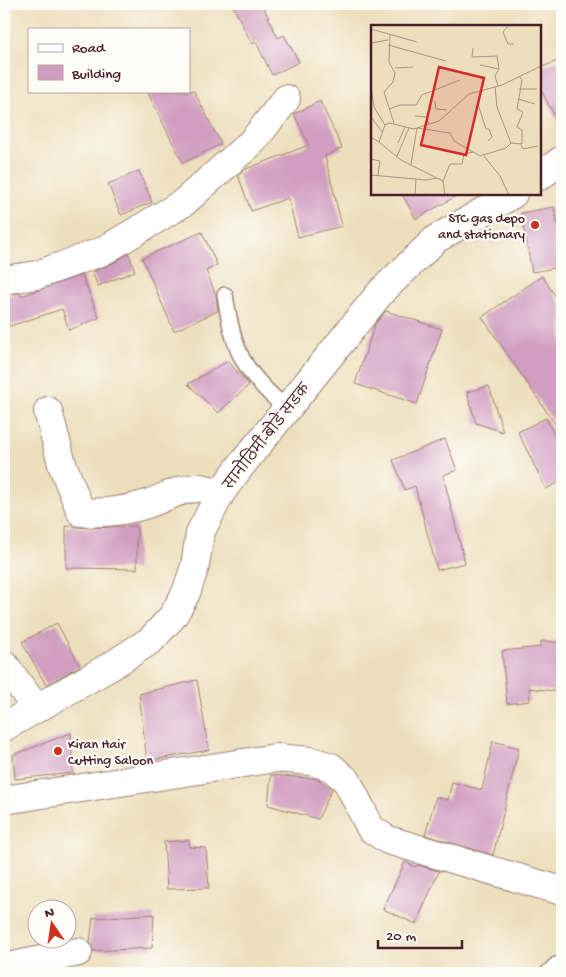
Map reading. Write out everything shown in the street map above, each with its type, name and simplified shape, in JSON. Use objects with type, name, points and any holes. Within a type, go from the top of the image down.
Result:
[{"type":"street","points":[[4,280],[37,275],[103,251],[182,203],[253,141],[286,99]]},
{"type":"street","points":[[541,175],[562,160]]},
{"type":"street","name":"सानोठिमी-बोडे सडक","points":[[4,727],[111,666],[151,640],[172,616],[186,593],[195,566],[200,533],[220,494],[238,468],[381,292],[436,239],[511,195]]},
{"type":"street","points":[[48,411],[62,464],[81,512],[92,513],[126,508],[199,487],[220,494]]},
{"type":"street","points":[[4,664],[36,708]]},
{"type":"street","points":[[4,800],[276,758],[311,761],[331,767],[347,782],[371,829],[388,840],[562,891]]},
{"type":"street","points":[[4,968],[78,952]]},
{"type":"lane","points":[[226,295],[235,345],[243,361],[268,392],[287,409]]},
{"type":"lane","points":[[548,973],[556,965],[562,966]]},
{"type":"building","points":[[232,4],[262,4],[278,38],[284,35],[299,62],[272,75],[256,42],[252,44]]},
{"type":"building","points":[[562,59],[562,130],[541,90],[541,68]]},
{"type":"building","points":[[194,91],[221,144],[183,163],[148,92]]},
{"type":"building","points":[[320,101],[342,148],[325,156],[342,226],[298,237],[288,198],[251,211],[238,175],[246,169],[309,145],[294,114]]},
{"type":"building","points":[[139,171],[152,202],[121,215],[108,184]]},
{"type":"building","points":[[403,195],[458,195],[416,219]]},
{"type":"building","points":[[554,207],[562,248],[562,267],[532,272],[521,213]]},
{"type":"building","points":[[202,232],[217,265],[206,271],[216,295],[218,311],[174,331],[142,258]]},
{"type":"building","points":[[129,254],[135,271],[98,286],[92,272]]},
{"type":"building","points":[[82,275],[99,318],[69,330],[62,309],[4,328],[4,295],[20,293],[21,296]]},
{"type":"building","points":[[542,276],[562,306],[562,434],[482,317]]},
{"type":"building","points":[[386,311],[442,329],[417,404],[355,384],[375,324]]},
{"type":"building","points":[[228,361],[249,385],[218,413],[188,384]]},
{"type":"building","points":[[489,386],[503,432],[476,423],[467,392]]},
{"type":"building","points":[[546,418],[562,451],[562,481],[546,489],[518,432]]},
{"type":"building","points":[[445,439],[457,470],[443,475],[465,563],[437,570],[415,486],[405,490],[393,460]]},
{"type":"building","points":[[66,526],[90,528],[137,526],[137,569],[66,568]]},
{"type":"building","points":[[57,623],[80,666],[46,685],[22,642]]},
{"type":"building","points":[[541,641],[562,643],[562,692],[529,688],[530,701],[507,704],[502,651],[540,647]]},
{"type":"building","points":[[197,680],[209,750],[147,761],[139,694]]},
{"type":"building","points":[[71,733],[73,773],[15,779],[13,755]]},
{"type":"building","points":[[493,741],[519,748],[493,855],[425,835],[436,797],[448,800],[452,782],[482,790]]},
{"type":"building","points":[[271,775],[318,779],[332,789],[318,819],[268,805]]},
{"type":"building","points":[[189,840],[190,847],[206,848],[209,888],[167,889],[164,842]]},
{"type":"building","points":[[405,862],[416,867],[417,865],[439,871],[416,924],[383,909]]},
{"type":"building","points":[[154,914],[152,948],[93,951],[90,942],[93,918]]},
{"type":"place","name":"STC gas depo and stationary","points":[[535,225]]},
{"type":"place","name":"Kiran Hair Cutting Saloon","points":[[58,751]]}]
